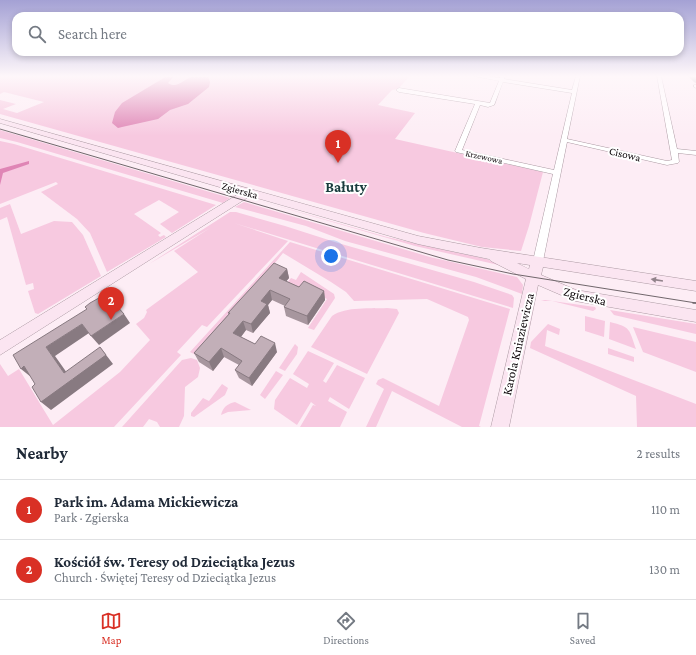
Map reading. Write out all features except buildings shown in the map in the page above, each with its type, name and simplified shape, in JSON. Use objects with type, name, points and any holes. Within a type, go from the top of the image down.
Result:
[{"type":"main road","name":"Zgierska","points":[[0,121],[395,235],[481,253],[538,260],[696,286]]},
{"type":"main road","points":[[0,348],[248,192]]},
{"type":"main road","name":"Zgierska","points":[[481,253],[562,290],[582,297],[696,316]]},
{"type":"main road","name":"Karola Kniaziewicza","points":[[500,427],[526,303],[538,260]]},
{"type":"street","points":[[433,96],[488,105],[492,104],[495,96]]},
{"type":"street","points":[[538,260],[573,96]]},
{"type":"street","points":[[663,96],[673,151],[696,153]]},
{"type":"street","name":"Krzewowa","points":[[478,104],[458,151],[556,173]]},
{"type":"street","name":"Cisowa","points":[[564,140],[666,163],[676,162],[673,151]]},
{"type":"shaded area","points":[[20,96],[386,96],[378,105],[415,113],[395,139],[543,172],[521,251],[482,247],[424,233],[0,114],[0,100],[16,104],[3,109],[17,113],[44,102]]},
{"type":"shaded area","points":[[134,96],[198,96],[188,104],[170,110],[158,119],[118,128],[112,123],[115,112],[122,103]]},
{"type":"shaded area","points":[[0,130],[230,198],[223,203],[0,138]]},
{"type":"shaded area","points":[[0,141],[216,205],[172,233],[160,224],[179,212],[159,200],[134,214],[161,233],[158,235],[160,237],[164,235],[166,237],[107,272],[90,233],[77,219],[41,192],[58,184],[56,182],[0,204]]},
{"type":"shaded area","points":[[29,161],[29,164],[3,173],[0,185],[0,169]]},
{"type":"shaded area","points":[[253,199],[387,237],[487,259],[503,266],[415,246]]},
{"type":"shaded area","points":[[244,202],[430,257],[517,277],[523,285],[522,294],[476,277],[345,241],[306,226],[235,207]]},
{"type":"shaded area","points":[[10,204],[21,234],[54,221],[72,222],[83,235],[101,276],[38,314],[35,313],[28,291],[34,289],[33,283],[26,285],[7,217],[0,220],[0,208]]},
{"type":"shaded area","points":[[230,212],[236,212],[285,226],[338,243],[474,282],[512,295],[514,298],[513,308],[234,223],[288,241],[207,327],[202,325],[177,352],[181,355],[114,427],[0,427],[0,364],[8,376],[19,369],[53,425],[120,372],[150,340],[136,324],[144,318],[147,312],[146,310],[198,272],[174,251],[210,228],[149,264]]},
{"type":"shaded area","points":[[290,242],[510,309],[479,426],[481,427],[462,427],[392,391],[376,427],[366,427],[384,389],[376,384],[378,380],[383,378],[439,406],[469,320],[468,317],[427,299],[354,301],[346,292],[283,253],[200,357],[190,352]]},
{"type":"shaded area","points":[[301,272],[334,294],[335,298],[314,330],[308,328],[327,299],[305,289],[283,288],[291,278],[296,280]]},
{"type":"shaded area","points":[[545,300],[595,307],[596,309],[593,311],[552,301],[541,301]]},
{"type":"shaded area","points":[[351,309],[397,309],[399,313],[367,374],[311,347],[332,316]]},
{"type":"shaded area","points":[[610,310],[696,324],[696,334],[614,315]]},
{"type":"shaded area","points":[[585,316],[605,321],[604,337],[585,331]]},
{"type":"shaded area","points":[[610,322],[626,327],[632,337],[636,349],[609,339]]},
{"type":"shaded area","points":[[548,324],[560,329],[559,335],[547,330],[545,346],[696,404],[696,427],[637,427],[636,396],[530,348],[531,342]]},
{"type":"shaded area","points":[[633,327],[696,342],[696,372],[643,352]]},
{"type":"shaded area","points":[[295,344],[298,347],[297,354],[285,371],[279,368]]},
{"type":"shaded area","points":[[608,348],[634,357],[634,362],[608,354]]},
{"type":"shaded area","points":[[308,351],[334,363],[323,381],[326,383],[337,365],[365,378],[349,409],[330,397],[328,401],[347,412],[340,427],[300,427],[313,405],[316,406],[311,402],[297,425],[274,409],[275,400],[290,378],[307,388],[309,384],[293,374]]},
{"type":"shaded area","points":[[191,358],[197,360],[200,368],[198,377],[185,387],[184,416],[179,427],[160,427],[157,422],[149,419],[143,427],[122,427],[182,360]]},
{"type":"shaded area","points":[[276,371],[283,375],[265,399],[260,395]]},
{"type":"shaded area","points":[[222,384],[228,388],[225,395],[194,417],[191,416],[191,413],[203,398],[209,401]]},
{"type":"shaded area","points":[[235,402],[251,410],[228,412],[221,415],[226,406]]},
{"type":"tram line","points":[[0,129],[448,260],[513,274],[696,303],[693,303]]},
{"type":"place","name":"Park im. Adama Mickiewicza","points":[[338,163]]},
{"type":"place","name":"Kościół św. Teresy od Dzieciątka Jezus","points":[[111,320]]},
{"type":"district","name":"Bałuty","points":[[346,187]]}]
